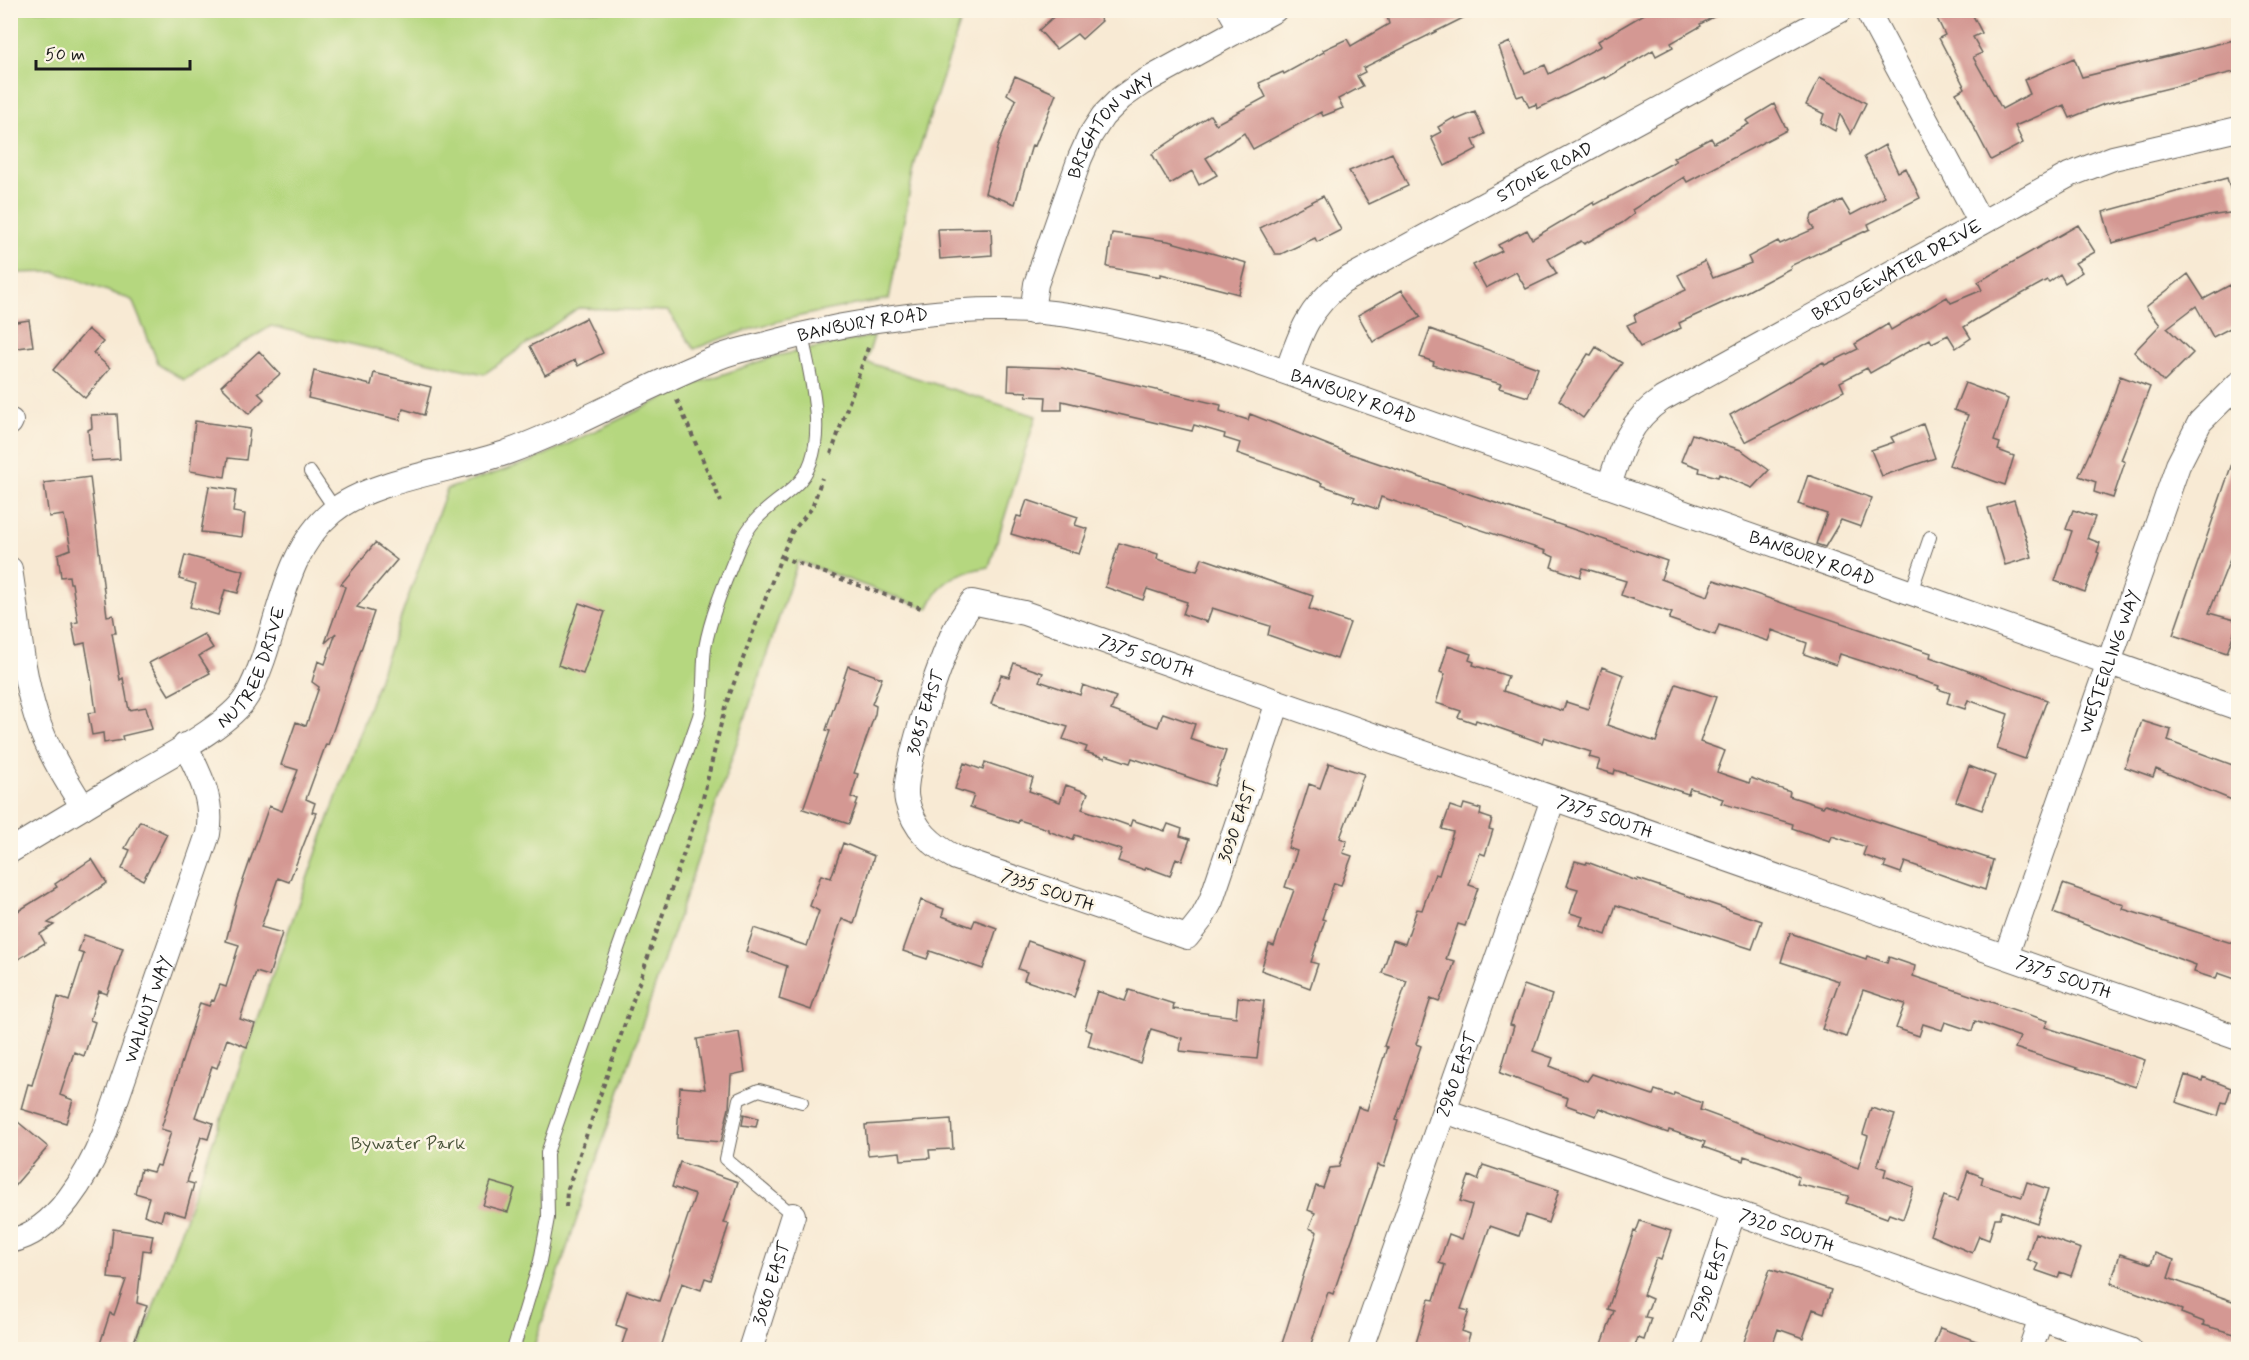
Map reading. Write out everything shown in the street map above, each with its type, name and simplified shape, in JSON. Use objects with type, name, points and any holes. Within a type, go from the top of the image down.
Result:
[{"type":"street","name":"BRIGHTON WAY","points":[[1032,312],[1036,284],[1080,158],[1103,116],[1121,98],[1235,20],[1275,10]]},
{"type":"street","name":"STONE ROAD","points":[[1287,372],[1306,322],[1320,300],[1342,282],[1841,10]]},
{"type":"street","points":[[1867,10],[1981,223]]},
{"type":"street","name":"BRIDGEWATER DRIVE","points":[[1609,486],[1625,439],[1647,409],[1981,223],[2091,165],[2238,129]]},
{"type":"street","name":"BANBURY ROAD","points":[[455,468],[505,453],[563,429],[656,384],[722,356],[802,334],[904,316],[1032,312],[1068,315],[1214,347],[2238,708]]},
{"type":"street","name":"WESTERLING WAY","points":[[2006,956],[2186,446],[2212,409],[2238,384]]},
{"type":"street","name":"NUTREE DRIVE","points":[[10,851],[185,746],[231,714],[245,699],[300,549],[313,529],[335,509],[374,489],[455,468]]},
{"type":"street","points":[[10,569],[30,695],[36,717],[44,738],[82,807]]},
{"type":"street","name":"7375 SOUTH","points":[[972,602],[1024,613],[2238,1038]]},
{"type":"street","name":"3085 EAST","points":[[918,828],[906,800],[907,771],[951,636],[972,602]]},
{"type":"street","name":"3030 EAST","points":[[1187,937],[1202,918],[1211,901],[1278,702]]},
{"type":"street","name":"WALNUT WAY","points":[[10,1241],[19,1239],[49,1219],[69,1198],[91,1168],[104,1135],[208,834],[210,804],[204,785],[185,746]]},
{"type":"street","name":"2980 EAST","points":[[1360,1350],[1553,799]]},
{"type":"street","name":"7335 SOUTH","points":[[918,828],[932,844],[956,858],[1187,937]]},
{"type":"street","name":"7320 SOUTH","points":[[1444,1111],[2130,1350]]},
{"type":"street","name":"2930 EAST","points":[[1686,1350],[1734,1212]]},
{"type":"street","name":"3080 EAST","points":[[750,1350],[793,1215]]},
{"type":"street","points":[[2030,1350],[2041,1318]]},
{"type":"lane","points":[[513,1350],[540,1261],[548,1218],[547,1153],[699,716],[703,702],[705,649],[709,630],[741,543],[766,507],[796,486],[809,469],[816,449],[817,426],[802,334]]},
{"type":"lane","points":[[310,472],[335,509]]},
{"type":"lane","points":[[1911,592],[1930,537]]},
{"type":"lane","points":[[793,1215],[726,1159],[739,1099],[759,1090],[802,1102]]},
{"type":"path","points":[[827,464],[869,345]]},
{"type":"path","points":[[677,400],[721,502]]},
{"type":"path","points":[[565,1210],[567,1191],[703,798],[725,707],[781,557],[792,532],[812,508],[824,475]]},
{"type":"path","points":[[781,557],[921,608]]},
{"type":"green space","points":[[10,11],[964,11],[915,163],[889,299],[790,318],[694,349],[668,311],[578,308],[484,374],[271,326],[184,380],[159,365],[132,300],[56,272],[11,273]]},
{"type":"green space","name":"Bywater Park","points":[[874,336],[866,362],[1036,416],[989,567],[968,571],[951,579],[939,590],[928,609],[798,561],[533,1349],[138,1350],[447,489],[532,461],[689,386],[776,356]]},
{"type":"building","points":[[1061,10],[1093,10],[1102,21],[1082,39],[1077,34],[1056,49],[1039,30]]},
{"type":"building","points":[[1396,10],[1479,10],[1363,68],[1365,72],[1357,76],[1363,86],[1338,99],[1343,108],[1323,116],[1321,112],[1253,149],[1244,133],[1206,158],[1217,175],[1199,185],[1192,171],[1170,184],[1152,154],[1210,115],[1216,124],[1266,97],[1259,83],[1283,72],[1284,74],[1324,52],[1323,50],[1347,39],[1351,46],[1389,24],[1387,16]]},
{"type":"building","points":[[1651,10],[1727,10],[1700,24],[1701,26],[1671,43],[1673,47],[1656,56],[1653,50],[1605,79],[1604,77],[1537,109],[1536,104],[1529,107],[1523,95],[1517,97],[1499,47],[1510,42],[1525,73],[1545,65],[1549,74],[1601,46],[1598,41]]},
{"type":"building","points":[[1933,10],[1970,10],[1982,33],[1973,37],[1982,53],[1973,57],[2002,109],[2030,94],[2024,80],[2074,58],[2082,77],[2238,39],[2238,71],[2104,104],[2070,118],[2064,105],[2015,126],[2023,143],[1991,160],[1956,93],[1965,88],[1939,38],[1945,35]]},
{"type":"building","points":[[1015,76],[1056,94],[1035,146],[1032,145],[1015,204],[985,193],[997,148],[1016,100],[1007,94]]},
{"type":"building","points":[[1820,77],[1866,103],[1851,134],[1840,114],[1835,131],[1821,123],[1824,114],[1806,105]]},
{"type":"building","points":[[1774,104],[1787,130],[1687,182],[1684,177],[1632,210],[1634,214],[1622,223],[1584,244],[1581,241],[1548,259],[1557,274],[1526,289],[1516,272],[1486,288],[1473,265],[1502,251],[1498,245],[1527,230],[1532,239],[1594,202],[1595,205],[1676,161],[1673,158],[1711,138],[1714,143],[1749,124],[1746,121]]},
{"type":"building","points":[[1475,112],[1485,134],[1473,140],[1477,149],[1445,166],[1431,137],[1441,132],[1438,127],[1455,117],[1456,120]]},
{"type":"building","points":[[1885,145],[1898,172],[1906,168],[1920,198],[1868,224],[1870,229],[1790,266],[1791,268],[1744,293],[1679,323],[1681,328],[1640,347],[1627,325],[1636,321],[1634,315],[1686,290],[1678,275],[1705,261],[1713,278],[1751,263],[1748,257],[1778,241],[1780,244],[1814,229],[1810,222],[1812,215],[1842,200],[1851,215],[1885,197],[1864,157]]},
{"type":"building","points":[[1392,153],[1408,186],[1369,204],[1349,171]]},
{"type":"building","points":[[2227,178],[2237,212],[2209,216],[2112,243],[2103,212]]},
{"type":"building","points":[[1323,196],[1341,230],[1317,242],[1315,238],[1281,254],[1275,254],[1260,228]]},
{"type":"building","points":[[2078,225],[2095,252],[2075,263],[2082,272],[2065,283],[2060,274],[2049,282],[2047,280],[1975,320],[1964,327],[1971,338],[1956,348],[1948,335],[1932,343],[1930,339],[1870,373],[1867,368],[1840,382],[1844,391],[1745,442],[1730,415],[1823,362],[1825,365],[1858,349],[1855,344],[1888,324],[1891,330],[1947,297],[1951,303],[1982,290],[1978,282]]},
{"type":"building","points":[[991,228],[992,255],[940,259],[938,229]]},
{"type":"building","points":[[1112,233],[1168,241],[1247,263],[1239,294],[1161,274],[1161,277],[1107,267]]},
{"type":"building","points":[[2188,274],[2204,299],[2230,285],[2238,303],[2238,324],[2213,337],[2196,306],[2167,328],[2193,353],[2164,382],[2134,352],[2160,325],[2146,307]]},
{"type":"building","points":[[1402,290],[1421,317],[1373,342],[1358,315]]},
{"type":"building","points":[[586,318],[603,353],[578,366],[575,360],[545,375],[530,346]]},
{"type":"building","points":[[29,320],[33,346],[10,349],[10,323]]},
{"type":"building","points":[[88,329],[103,342],[93,353],[110,368],[85,398],[53,370]]},
{"type":"building","points":[[1430,329],[1538,368],[1528,397],[1499,388],[1501,384],[1433,365],[1434,362],[1420,357]]},
{"type":"building","points":[[1596,347],[1622,363],[1583,418],[1559,400],[1588,354],[1591,355]]},
{"type":"building","points":[[259,351],[280,374],[258,393],[264,399],[249,414],[221,386]]},
{"type":"building","points":[[1009,366],[1062,368],[1221,405],[1220,411],[1248,420],[1250,414],[1348,453],[1667,561],[1661,579],[1708,596],[1714,580],[1931,653],[1930,657],[2047,700],[2025,759],[1997,749],[2008,714],[1968,700],[1965,709],[1947,703],[1950,693],[1938,689],[1939,686],[1840,654],[1836,665],[1804,654],[1807,643],[1772,630],[1768,641],[1719,625],[1715,635],[1669,619],[1672,613],[1621,595],[1626,581],[1583,568],[1580,577],[1551,567],[1554,557],[1545,553],[1546,551],[1381,497],[1377,509],[1353,501],[1355,497],[1321,485],[1322,483],[1237,453],[1240,443],[1224,438],[1225,434],[1194,425],[1192,431],[1062,401],[1062,410],[1045,410],[1046,397],[1026,396],[1027,392],[1008,391]]},
{"type":"building","points":[[314,371],[371,385],[374,373],[431,387],[424,415],[403,409],[400,420],[308,398]]},
{"type":"building","points":[[2120,376],[2150,387],[2121,460],[2125,462],[2113,498],[2094,492],[2096,482],[2079,476],[2109,410]]},
{"type":"building","points":[[1965,383],[2008,399],[1994,441],[2000,443],[1998,450],[2014,456],[2005,485],[1949,465],[1968,415],[1954,410]]},
{"type":"building","points":[[117,414],[120,459],[91,461],[88,430],[92,428],[91,415]]},
{"type":"building","points":[[195,421],[250,429],[246,460],[228,458],[225,477],[190,471]]},
{"type":"building","points":[[1923,424],[1935,458],[1882,476],[1871,450],[1894,442],[1891,437]]},
{"type":"building","points":[[1692,434],[1741,450],[1769,470],[1752,488],[1719,474],[1718,477],[1699,472],[1700,468],[1681,461]]},
{"type":"building","points":[[2237,449],[2238,539],[2209,613],[2238,621],[2227,653],[2173,635]]},
{"type":"building","points":[[1808,475],[1872,498],[1861,527],[1841,520],[1825,547],[1816,544],[1827,514],[1798,504]]},
{"type":"building","points":[[90,477],[107,616],[113,615],[116,633],[112,633],[120,680],[123,678],[129,710],[146,707],[152,729],[122,736],[123,740],[104,743],[103,733],[92,735],[88,713],[96,712],[85,643],[76,645],[72,623],[78,622],[72,583],[70,583],[69,576],[61,577],[58,554],[71,549],[64,515],[49,517],[44,483]]},
{"type":"building","points":[[209,486],[236,490],[233,512],[245,514],[242,537],[201,532]]},
{"type":"building","points":[[1027,500],[1078,517],[1075,525],[1088,529],[1079,554],[1011,534],[1017,516],[1021,517]]},
{"type":"building","points":[[2014,500],[2032,557],[2005,565],[1988,508]]},
{"type":"building","points":[[2073,510],[2095,517],[2087,538],[2100,543],[2097,552],[2099,553],[2085,592],[2055,581],[2072,531],[2066,529]]},
{"type":"building","points":[[375,543],[397,560],[357,607],[374,612],[328,745],[326,744],[306,799],[315,803],[312,812],[316,813],[289,882],[278,878],[261,927],[282,933],[269,976],[256,972],[240,1019],[255,1024],[247,1047],[227,1039],[217,1068],[212,1066],[195,1117],[213,1123],[208,1139],[201,1137],[187,1182],[194,1184],[185,1216],[164,1210],[161,1221],[144,1215],[149,1197],[135,1193],[141,1169],[153,1172],[156,1165],[160,1166],[171,1132],[161,1129],[200,1003],[209,1006],[212,1000],[214,1001],[220,985],[226,987],[239,945],[226,941],[237,898],[269,806],[282,811],[298,770],[281,765],[296,722],[306,726],[319,687],[312,682],[318,661],[325,664],[336,633],[325,643],[345,587],[341,584]]},
{"type":"building","points":[[1119,543],[1158,554],[1157,559],[1197,571],[1202,558],[1313,596],[1309,609],[1350,623],[1337,659],[1268,635],[1270,626],[1212,608],[1207,622],[1183,614],[1187,602],[1147,589],[1143,600],[1105,587]]},
{"type":"building","points":[[185,555],[244,571],[238,593],[225,590],[218,615],[190,607],[196,584],[179,579]]},
{"type":"building","points":[[579,603],[605,612],[583,674],[558,665]]},
{"type":"building","points":[[204,634],[213,648],[199,656],[210,673],[169,695],[149,663]]},
{"type":"building","points":[[1448,646],[1471,654],[1469,660],[1474,662],[1473,665],[1508,676],[1503,691],[1563,711],[1566,702],[1588,709],[1602,667],[1624,675],[1607,725],[1656,742],[1676,684],[1716,697],[1700,742],[1725,751],[1717,772],[1749,783],[1751,778],[1790,792],[1789,796],[1823,807],[1825,804],[1993,860],[1985,890],[1905,862],[1901,873],[1884,867],[1886,863],[1863,855],[1866,847],[1832,836],[1830,841],[1815,836],[1792,828],[1793,824],[1721,803],[1723,799],[1690,788],[1688,794],[1615,770],[1614,774],[1597,769],[1600,760],[1589,757],[1591,752],[1544,737],[1542,743],[1476,720],[1475,723],[1458,717],[1461,711],[1436,703],[1445,674],[1440,672]]},
{"type":"building","points":[[1014,663],[1043,673],[1039,681],[1080,695],[1083,685],[1116,697],[1111,710],[1158,727],[1163,713],[1195,724],[1190,739],[1226,751],[1214,786],[1132,758],[1130,763],[1106,755],[1105,758],[1085,752],[1087,747],[1063,739],[1068,727],[991,704],[1001,675],[1009,677]]},
{"type":"building","points":[[848,666],[882,678],[872,704],[876,706],[875,714],[854,773],[858,774],[851,797],[858,800],[849,824],[803,809],[830,731],[826,730]]},
{"type":"building","points":[[2142,721],[2171,730],[2168,741],[2238,767],[2238,781],[2232,800],[2156,769],[2153,777],[2125,767]]},
{"type":"building","points":[[985,762],[1033,778],[1029,791],[1060,802],[1066,785],[1088,793],[1082,809],[1130,826],[1132,820],[1165,831],[1168,824],[1182,829],[1180,836],[1190,839],[1182,861],[1176,858],[1170,876],[1146,867],[1145,870],[1118,861],[1122,850],[1075,835],[1073,840],[1048,831],[1048,829],[1019,820],[1018,823],[970,807],[974,795],[955,789],[964,763],[983,770]]},
{"type":"building","points":[[1329,763],[1364,774],[1340,838],[1347,841],[1343,853],[1352,856],[1341,885],[1334,883],[1322,919],[1325,920],[1311,962],[1318,964],[1310,988],[1261,970],[1269,944],[1274,946],[1294,890],[1285,887],[1297,851],[1288,848],[1309,784],[1320,788]]},
{"type":"building","points":[[1969,766],[1995,776],[1982,810],[1956,801]]},
{"type":"building","points":[[1464,804],[1481,809],[1480,815],[1492,819],[1489,829],[1493,830],[1485,855],[1480,853],[1469,885],[1478,888],[1465,926],[1458,924],[1446,959],[1455,961],[1439,1001],[1431,998],[1416,1044],[1421,1046],[1396,1120],[1398,1121],[1384,1167],[1378,1165],[1333,1294],[1328,1292],[1309,1350],[1280,1350],[1317,1232],[1309,1228],[1315,1213],[1308,1210],[1316,1186],[1323,1188],[1330,1168],[1339,1167],[1358,1107],[1367,1110],[1387,1047],[1384,1046],[1407,981],[1382,973],[1393,940],[1405,944],[1417,909],[1422,910],[1435,874],[1439,875],[1453,832],[1442,829],[1450,806],[1462,810]]},
{"type":"building","points":[[140,821],[167,834],[143,880],[122,869],[130,850],[125,848]]},
{"type":"building","points":[[843,843],[874,856],[854,924],[842,919],[811,1010],[779,999],[787,966],[746,951],[754,928],[807,946],[819,911],[810,906],[821,875],[831,878]]},
{"type":"building","points":[[92,859],[107,883],[48,923],[54,925],[40,934],[45,943],[17,960],[10,950],[10,916],[57,887],[55,884]]},
{"type":"building","points":[[1575,861],[1586,864],[1587,862],[1637,881],[1638,879],[1762,921],[1752,949],[1616,905],[1606,935],[1580,925],[1583,917],[1570,913],[1578,889],[1567,886]]},
{"type":"building","points":[[2063,884],[2124,905],[2123,909],[2238,945],[2238,980],[2218,973],[2216,979],[2194,972],[2196,965],[2053,913]]},
{"type":"building","points":[[921,900],[944,909],[942,916],[972,927],[975,920],[997,928],[983,969],[930,951],[927,959],[903,951]]},
{"type":"building","points":[[1790,933],[1866,959],[1867,956],[1887,963],[1889,957],[1915,966],[1913,976],[2048,1021],[2045,1027],[2145,1060],[2136,1087],[2015,1048],[2020,1037],[1975,1021],[1972,1031],[1945,1022],[1942,1030],[1923,1024],[1919,1036],[1896,1028],[1905,1004],[1863,990],[1846,1037],[1822,1029],[1839,981],[1781,962]]},
{"type":"building","points":[[84,935],[123,948],[107,994],[99,991],[90,1020],[95,1022],[84,1056],[74,1052],[60,1095],[73,1100],[66,1123],[21,1109],[28,1084],[32,1085],[58,997],[69,1001],[84,954],[78,952]]},
{"type":"building","points":[[1028,941],[1086,961],[1074,997],[1024,980],[1027,972],[1018,969]]},
{"type":"building","points":[[1524,985],[1552,995],[1533,1051],[1553,1058],[1550,1066],[1587,1081],[1592,1074],[1653,1095],[1655,1090],[1673,1096],[1674,1093],[1702,1103],[1700,1110],[1858,1168],[1868,1136],[1863,1134],[1871,1108],[1895,1115],[1877,1166],[1886,1169],[1884,1176],[1914,1187],[1903,1219],[1889,1214],[1887,1218],[1846,1203],[1849,1196],[1797,1184],[1799,1177],[1780,1168],[1744,1156],[1743,1161],[1703,1147],[1705,1142],[1669,1130],[1668,1133],[1599,1108],[1596,1116],[1566,1105],[1568,1098],[1500,1073],[1514,1026],[1510,1025]]},
{"type":"building","points":[[1129,990],[1174,1004],[1173,1009],[1236,1017],[1238,997],[1264,1001],[1257,1059],[1180,1051],[1182,1038],[1151,1029],[1140,1063],[1088,1046],[1092,1032],[1085,1029],[1097,991],[1125,1001]]},
{"type":"building","points":[[739,1032],[745,1072],[731,1075],[729,1108],[721,1142],[677,1138],[680,1087],[705,1089],[697,1039]]},
{"type":"building","points":[[2185,1075],[2202,1081],[2203,1077],[2231,1088],[2226,1103],[2222,1102],[2218,1116],[2176,1102]]},
{"type":"building","points":[[744,1114],[758,1118],[756,1127],[742,1125]]},
{"type":"building","points":[[951,1119],[953,1149],[929,1150],[930,1158],[901,1160],[900,1152],[868,1155],[865,1125]]},
{"type":"building","points":[[18,1122],[48,1147],[10,1191],[10,1132]]},
{"type":"building","points":[[680,1162],[738,1182],[724,1223],[729,1224],[711,1280],[705,1278],[701,1290],[682,1283],[660,1350],[620,1350],[627,1329],[616,1325],[627,1291],[659,1301],[695,1195],[672,1187]]},
{"type":"building","points":[[1483,1165],[1559,1190],[1548,1223],[1526,1215],[1519,1236],[1490,1226],[1461,1309],[1469,1311],[1462,1331],[1470,1334],[1465,1350],[1414,1350],[1429,1299],[1434,1300],[1445,1265],[1439,1263],[1449,1234],[1462,1239],[1472,1205],[1460,1201],[1469,1176],[1478,1180]]},
{"type":"building","points":[[1968,1171],[1983,1177],[1981,1184],[2022,1197],[2027,1182],[2048,1189],[2037,1223],[2002,1211],[2000,1218],[1995,1218],[1989,1240],[1979,1236],[1972,1253],[1930,1235],[1944,1196],[1958,1201]]},
{"type":"building","points":[[491,1182],[515,1189],[508,1212],[483,1205]]},
{"type":"building","points":[[1640,1221],[1671,1231],[1661,1260],[1656,1258],[1643,1295],[1652,1299],[1645,1317],[1651,1318],[1644,1340],[1638,1338],[1633,1350],[1618,1350],[1602,1344],[1614,1311],[1608,1309],[1634,1231],[1636,1232]]},
{"type":"building","points":[[113,1229],[153,1235],[150,1251],[143,1250],[137,1303],[147,1306],[131,1350],[98,1350],[110,1313],[114,1315],[126,1280],[108,1278]]},
{"type":"building","points":[[2035,1233],[2081,1249],[2071,1276],[2060,1272],[2058,1278],[2035,1270],[2038,1264],[2027,1259]]},
{"type":"building","points":[[2155,1253],[2174,1260],[2168,1278],[2238,1303],[2238,1335],[2203,1325],[2204,1322],[2181,1313],[2182,1310],[2111,1283],[2120,1254],[2151,1264]]},
{"type":"building","points":[[1770,1269],[1831,1290],[1824,1313],[1813,1309],[1803,1338],[1778,1329],[1771,1350],[1741,1350]]},
{"type":"building","points":[[1940,1328],[1993,1347],[1993,1350],[1932,1350]]}]
